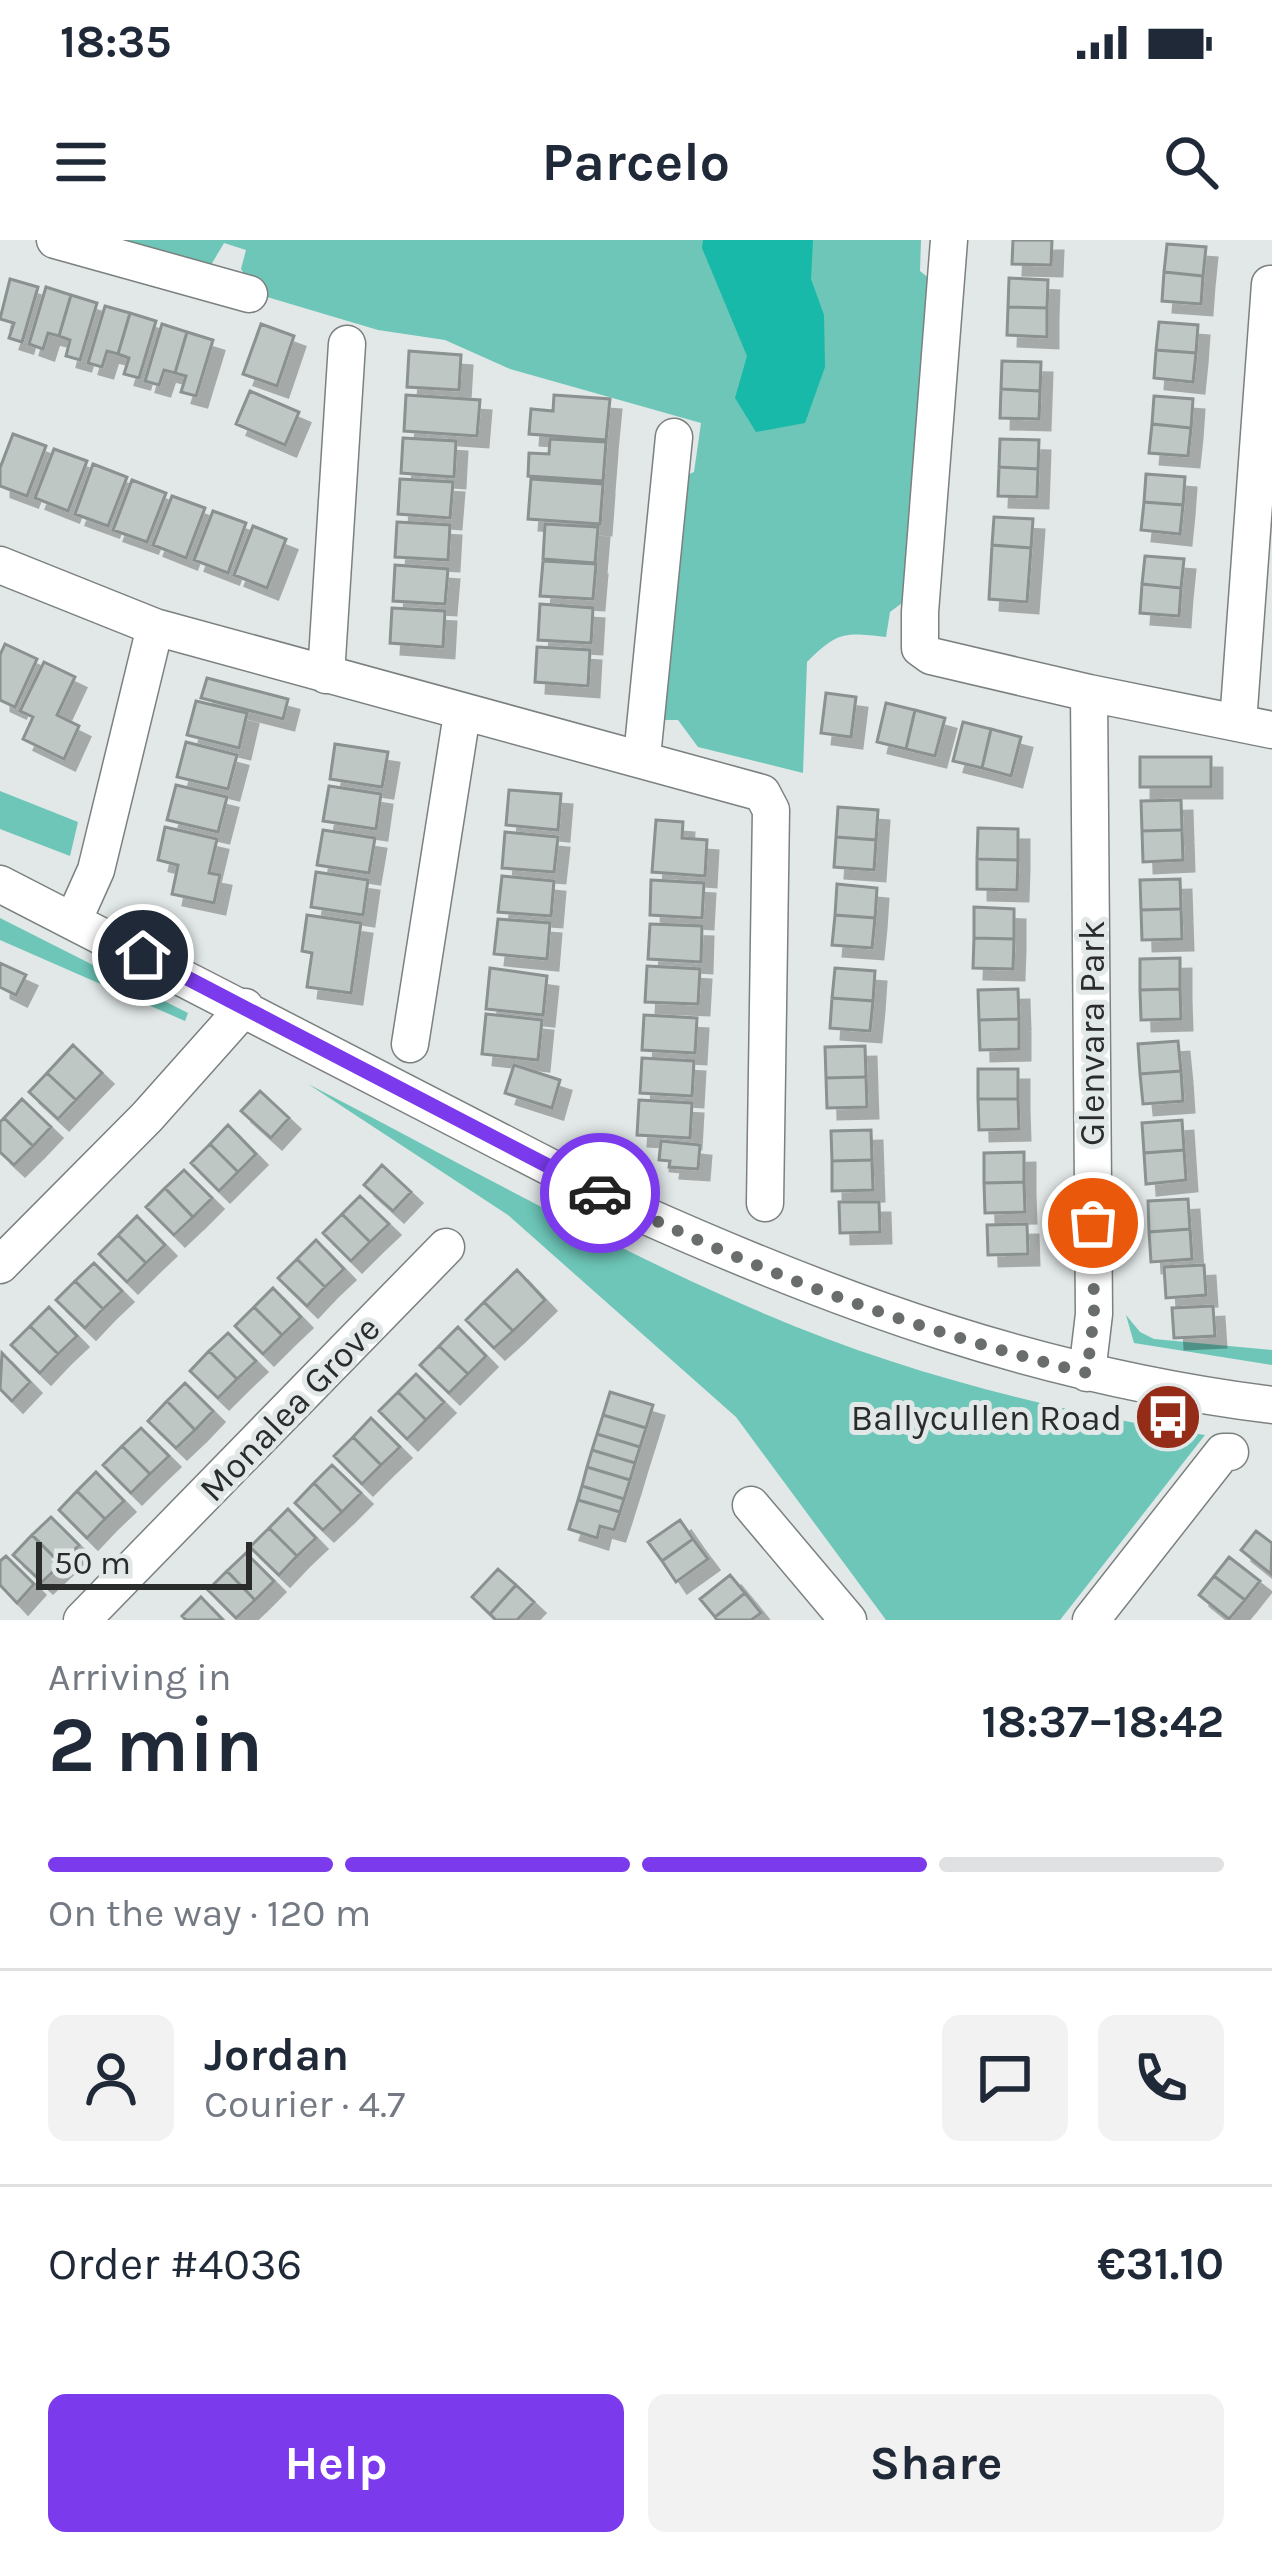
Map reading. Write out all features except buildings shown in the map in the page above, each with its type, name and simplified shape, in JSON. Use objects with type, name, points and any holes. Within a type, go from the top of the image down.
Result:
[{"type":"street","points":[[56,240],[249,294]]},
{"type":"street","points":[[950,240],[920,648],[931,656],[1089,693],[1255,726],[1270,284]]},
{"type":"street","points":[[326,675],[347,344]]},
{"type":"street","points":[[642,757],[674,437]]},
{"type":"street","points":[[0,565],[154,626],[762,793],[771,810],[765,1203]]},
{"type":"street","points":[[74,920],[96,870],[154,626]]},
{"type":"street","name":"Glenvara Park","points":[[1087,1373],[1094,1314],[1089,693]]},
{"type":"street","points":[[410,1044],[462,714]]},
{"type":"street","points":[[0,884],[579,1183],[712,1246],[921,1327],[1087,1373],[1272,1405]]},
{"type":"street","points":[[0,1265],[147,1117],[245,1007]]},
{"type":"street","name":"Monalea Grove","points":[[82,1620],[446,1247]]},
{"type":"street","points":[[1091,1620],[1223,1452],[1230,1452]]},
{"type":"street","points":[[751,1505],[848,1620]]},
{"type":"green space","points":[[101,240],[921,240],[920,271],[931,280],[906,600],[890,612],[886,637],[842,636],[807,662],[803,773],[698,747],[678,720],[661,720],[685,476],[694,472],[701,423],[510,369],[445,340],[378,330],[257,294],[241,269],[246,250],[224,243],[211,265]]},
{"type":"green space","points":[[703,240],[813,240],[811,279],[824,315],[825,367],[805,423],[756,432],[735,398],[747,356],[702,248]]},
{"type":"green space","points":[[0,791],[78,822],[70,856],[0,829]]},
{"type":"green space","points":[[0,918],[188,1013],[185,1021],[0,940]]},
{"type":"green space","points":[[308,1084],[649,1261],[818,1335],[981,1388],[1205,1435],[1060,1620],[886,1620],[736,1417],[508,1215]]},
{"type":"green space","points":[[1126,1315],[1140,1332],[1154,1339],[1272,1350],[1272,1365],[1134,1343]]},
{"type":"way so far","points":[[600,1193],[816,1289],[942,1334],[1087,1373],[1094,1314],[1093,1223]]},
{"type":"place","name":"Ballycullen Road","points":[[1168,1417]]},
{"type":"route","points":[[143,955],[600,1193]]}]
